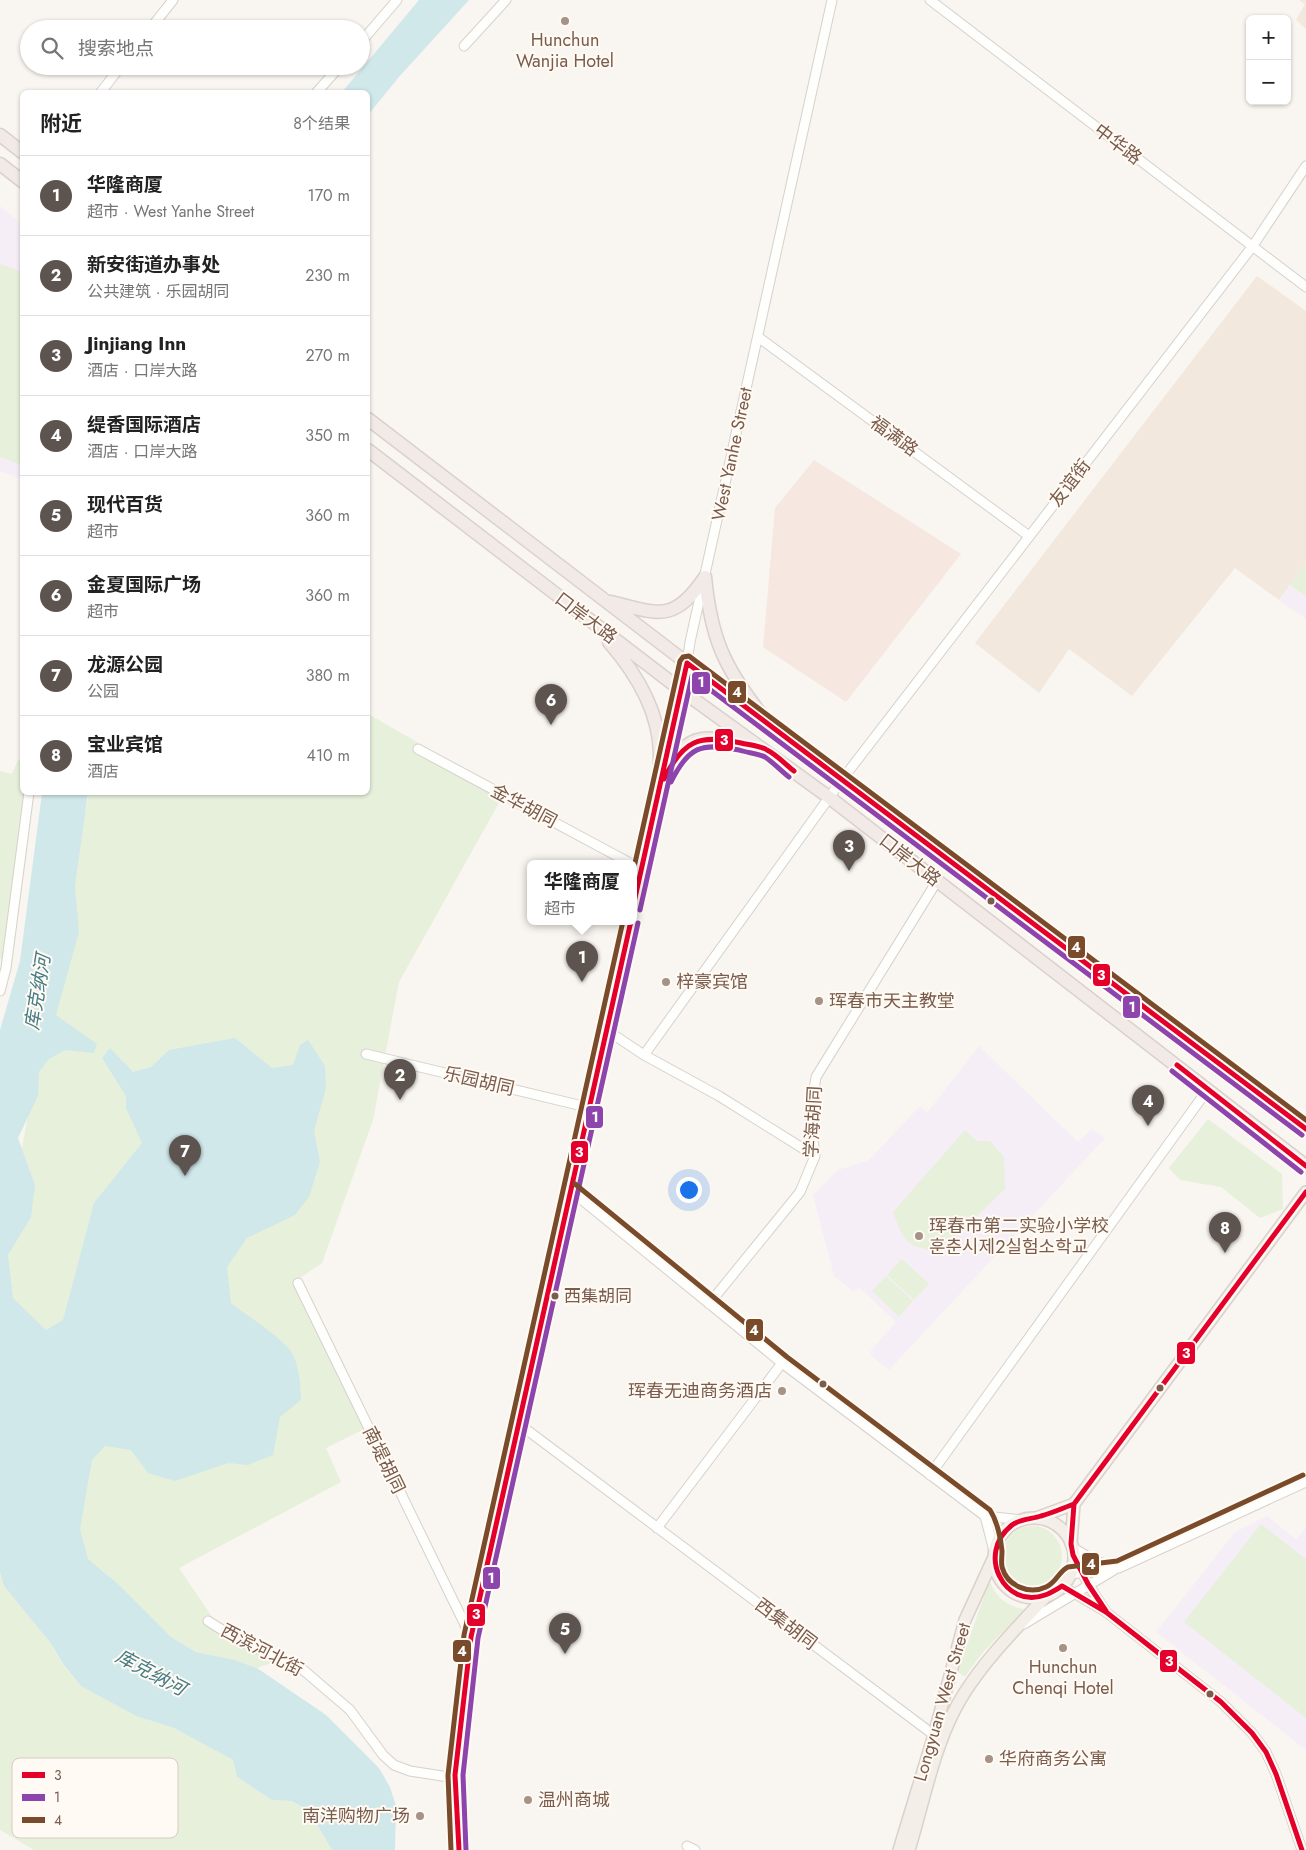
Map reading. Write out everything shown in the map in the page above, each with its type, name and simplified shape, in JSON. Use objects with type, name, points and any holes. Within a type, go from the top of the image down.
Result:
[{"type":"highway","points":[[0,135],[20,150]]},
{"type":"highway","points":[[0,164],[20,179]]},
{"type":"highway","name":"口岸大路","points":[[370,421],[841,781],[1306,1129]]},
{"type":"highway","name":"口岸大路","points":[[370,452],[681,690],[830,798],[1306,1166]]},
{"type":"highway","points":[[605,600],[654,612],[663,612],[683,604],[692,597],[705,577]]},
{"type":"highway","points":[[705,577],[713,629],[728,668],[772,728]]},
{"type":"highway","points":[[592,622],[635,674],[655,721],[660,753],[658,796]]},
{"type":"highway","points":[[658,796],[672,760],[688,744],[704,738],[714,738],[763,748]]},
{"type":"main road","name":"West Yanhe Street","points":[[637,860],[658,796],[687,663]]},
{"type":"main road","points":[[459,1850],[455,1778],[470,1637],[570,1190],[592,1108],[630,925]]},
{"type":"main road","points":[[1074,1504],[1029,1519],[1004,1531],[994,1554],[998,1576],[1010,1590],[1028,1597],[1047,1596],[1076,1573],[1072,1549],[1074,1504],[1306,1192]]},
{"type":"main road","points":[[1029,1519],[1046,1520],[1056,1525],[1065,1533],[1072,1549]]},
{"type":"main road","name":"Longyuan West Street","points":[[899,1850],[934,1735],[965,1620],[994,1554]]},
{"type":"main road","name":"Longyuan West Street","points":[[909,1850],[942,1739],[965,1692],[1015,1630],[1047,1596]]},
{"type":"street","points":[[157,20],[173,0]]},
{"type":"street","points":[[370,32],[397,0]]},
{"type":"street","points":[[464,46],[506,0]]},
{"type":"street","name":"West Yanhe Street","points":[[687,663],[690,642],[832,0]]},
{"type":"street","name":"中华路","points":[[930,0],[1306,287]]},
{"type":"street","points":[[103,90],[114,75]]},
{"type":"street","points":[[319,90],[332,75]]},
{"type":"street","name":"友谊街","points":[[644,1055],[841,781],[1252,247],[1306,166]]},
{"type":"street","name":"福满路","points":[[758,336],[1029,536]]},
{"type":"street","name":"金华胡同","points":[[418,749],[624,860]]},
{"type":"street","points":[[0,991],[29,795]]},
{"type":"street","name":"学海胡同","points":[[709,1304],[800,1192],[815,1156],[810,1115],[816,1077],[937,881]]},
{"type":"street","points":[[608,1031],[644,1055],[719,1096],[815,1156]]},
{"type":"street","name":"乐园胡同","points":[[366,1054],[592,1108]]},
{"type":"street","points":[[930,1475],[1208,1089]]},
{"type":"street","points":[[570,1190],[782,1363],[985,1516],[1029,1519]]},
{"type":"street","name":"南堤胡同","points":[[298,1283],[470,1637]]},
{"type":"street","points":[[657,1528],[782,1363]]},
{"type":"street","name":"西集胡同","points":[[519,1424],[934,1735]]},
{"type":"street","points":[[1015,1630],[1088,1584],[1118,1568],[1306,1482]]},
{"type":"street","points":[[985,1516],[994,1554]]},
{"type":"street","points":[[1072,1549],[1095,1561],[1118,1568]]},
{"type":"street","points":[[1076,1573],[1118,1568]]},
{"type":"street","points":[[1076,1573],[1088,1584],[1106,1612]]},
{"type":"street","points":[[1062,1586],[1106,1612],[1221,1702],[1252,1733],[1266,1752],[1276,1774],[1302,1850]]},
{"type":"street","name":"西滨河北街","points":[[208,1621],[240,1641],[301,1668],[350,1710],[383,1755],[394,1765],[410,1772],[455,1778]]},
{"type":"shaded area","points":[[1299,0],[1306,0],[1306,29],[1296,20],[1305,4]]},
{"type":"shaded area","points":[[0,206],[20,222],[20,478],[0,471]]},
{"type":"shaded area","points":[[1257,276],[1306,311],[1306,563],[1279,600],[1235,568],[1132,696],[1069,649],[1039,693],[975,643]]},
{"type":"shaded area","points":[[814,460],[961,554],[846,702],[763,647],[775,508]]},
{"type":"shaded area","points":[[1306,563],[1306,619],[1279,600]]},
{"type":"shaded area","name":"珲春市第二实验小学校 훈춘시제2실험소학교","points":[[979,1046],[1078,1142],[1092,1129],[1105,1138],[889,1370],[871,1355],[871,1350],[896,1322],[859,1287],[854,1292],[834,1276],[813,1195],[838,1170],[869,1160],[920,1106],[927,1113]]},
{"type":"shaded area","points":[[1267,1516],[1296,1539],[1306,1528],[1306,1750],[1156,1632],[1235,1532]]},
{"type":"green space","points":[[0,264],[20,271],[20,464],[0,457]]},
{"type":"green space","points":[[1306,563],[1306,596],[1290,585]]},
{"type":"green space","points":[[370,715],[505,792],[399,982],[373,1120],[322,1263],[294,1282],[364,1429],[326,1448],[341,1482],[179,1568],[227,1639],[276,1661],[257,1668],[235,1660],[196,1652],[171,1637],[103,1571],[0,1519],[0,1231],[6,1232],[89,795],[370,795]]},
{"type":"green space","points":[[18,760],[20,760],[20,795],[24,795],[4,960],[0,959],[0,771],[12,774]]},
{"type":"green space","points":[[1208,1119],[1282,1174],[1283,1209],[1260,1218],[1221,1187],[1180,1180],[1169,1168]]},
{"type":"green space","points":[[965,1130],[977,1141],[990,1141],[1004,1157],[1005,1189],[940,1252],[920,1248],[908,1242],[904,1237],[893,1212]]},
{"type":"green space","points":[[902,1259],[929,1284],[914,1300],[887,1275]]},
{"type":"green space","points":[[886,1276],[913,1301],[899,1317],[872,1291]]},
{"type":"green space","points":[[1261,1524],[1306,1559],[1306,1718],[1184,1622]]},
{"type":"green space","points":[[1026,1526],[1038,1526],[1049,1531],[1057,1539],[1062,1550],[1060,1568],[1049,1581],[1038,1586],[1026,1586],[1015,1581],[1007,1573],[1002,1562],[1002,1550],[1007,1539],[1015,1531]]},
{"type":"green space","points":[[0,1573],[4,1586],[52,1645],[63,1665],[81,1686],[136,1716],[174,1728],[233,1760],[237,1777],[272,1800],[292,1801],[309,1811],[332,1850],[34,1850],[14,1838],[178,1838],[178,1758],[12,1758],[12,1837],[0,1830]]},
{"type":"green space","points":[[989,1581],[996,1593],[1004,1601],[1014,1607],[1028,1610],[1010,1625],[978,1658],[965,1677],[958,1672]]},
{"type":"water","points":[[419,0],[469,0],[398,78],[370,113],[370,90],[344,90],[356,75],[370,75],[370,59]]},
{"type":"water","name":"库克纳河","points":[[42,795],[88,795],[75,886],[79,932],[56,1015],[97,1044],[94,1053],[65,1050],[49,1059],[39,1072],[38,1096],[18,1138],[35,1185],[31,1217],[8,1255],[13,1298],[46,1330],[63,1320],[94,1203],[142,1143],[126,1108],[126,1096],[102,1058],[110,1048],[133,1072],[151,1067],[169,1050],[235,1038],[272,1068],[293,1065],[300,1045],[308,1040],[325,1066],[326,1088],[314,1131],[320,1162],[309,1197],[295,1215],[247,1238],[227,1267],[231,1303],[274,1335],[289,1349],[298,1371],[301,1400],[280,1417],[273,1455],[248,1465],[228,1463],[175,1481],[148,1473],[131,1450],[105,1446],[92,1460],[80,1529],[88,1559],[117,1583],[171,1637],[196,1652],[235,1660],[257,1668],[326,1715],[379,1768],[390,1787],[396,1806],[395,1850],[332,1850],[309,1811],[292,1801],[272,1800],[237,1777],[233,1760],[174,1728],[136,1716],[81,1686],[63,1664],[52,1645],[4,1586],[0,1573],[0,1030],[20,961]]},
{"type":"transit line","name":"4","points":[[636,860],[680,661],[683,657],[689,656],[1306,1120]]},
{"type":"transit line","name":"3","points":[[637,889],[687,663],[1306,1129]]},
{"type":"transit line","name":"1","points":[[640,910],[692,676],[1302,1135]]},
{"type":"transit line","name":"3","points":[[664,779],[678,756],[686,748],[703,740],[714,739],[764,748],[794,771]]},
{"type":"transit line","name":"1","points":[[671,782],[683,761],[690,754],[705,747],[739,750],[765,757],[789,777]]},
{"type":"transit line","name":"1","points":[[466,1850],[463,1775],[478,1638],[638,923]]},
{"type":"transit line","name":"4","points":[[451,1850],[448,1775],[464,1635],[622,925]]},
{"type":"transit line","name":"3","points":[[459,1850],[455,1775],[471,1637],[630,925]]},
{"type":"transit line","name":"3","points":[[1177,1065],[1306,1166]]},
{"type":"transit line","name":"1","points":[[1172,1071],[1301,1172]]},
{"type":"transit line","name":"4","points":[[575,1184],[787,1357],[990,1510],[1000,1536],[1002,1567],[1009,1579],[1020,1587],[1033,1590],[1046,1587],[1068,1567],[1117,1561],[1303,1475]]},
{"type":"transit line","name":"3","points":[[1302,1850],[1276,1774],[1266,1752],[1252,1733],[1221,1702],[1106,1612],[1062,1586],[1045,1595],[1031,1597],[1018,1594],[1007,1587],[1000,1576],[996,1564],[996,1550],[1001,1537],[1012,1525],[1019,1521],[1045,1515],[1074,1504],[1306,1192]]},
{"type":"transit line","name":"3","points":[[1088,1485],[1074,1504],[1071,1544],[1073,1555],[1088,1584],[1106,1611]]},
{"type":"place","name":"Hunchun Wanjia Hotel","points":[[565,21]]},
{"type":"place","name":"金夏国际广场","points":[[551,725]]},
{"type":"place","name":"Jinjiang Inn","points":[[849,871]]},
{"type":"place","name":"华隆商厦","points":[[582,982]]},
{"type":"place","name":"梓豪宾馆","points":[[666,982]]},
{"type":"place","name":"珲春市天主教堂","points":[[819,1001]]},
{"type":"place","name":"新安街道办事处","points":[[400,1100]]},
{"type":"place","name":"缇香国际酒店","points":[[1148,1126]]},
{"type":"place","name":"龙源公园","points":[[185,1176]]},
{"type":"place","name":"珲春市第二实验小学校 훈춘시제2실험소학교","points":[[919,1236]]},
{"type":"place","name":"宝业宾馆","points":[[1225,1253]]},
{"type":"place","name":"西集胡同","points":[[555,1296]]},
{"type":"place","name":"珲春无迪商务酒店","points":[[782,1391]]},
{"type":"place","name":"Hunchun Chenqi Hotel","points":[[1063,1648]]},
{"type":"place","name":"现代百货","points":[[565,1654]]},
{"type":"place","name":"华府商务公寓","points":[[989,1759]]},
{"type":"place","name":"温州商城","points":[[528,1800]]},
{"type":"place","name":"南洋购物广场","points":[[420,1816]]}]
